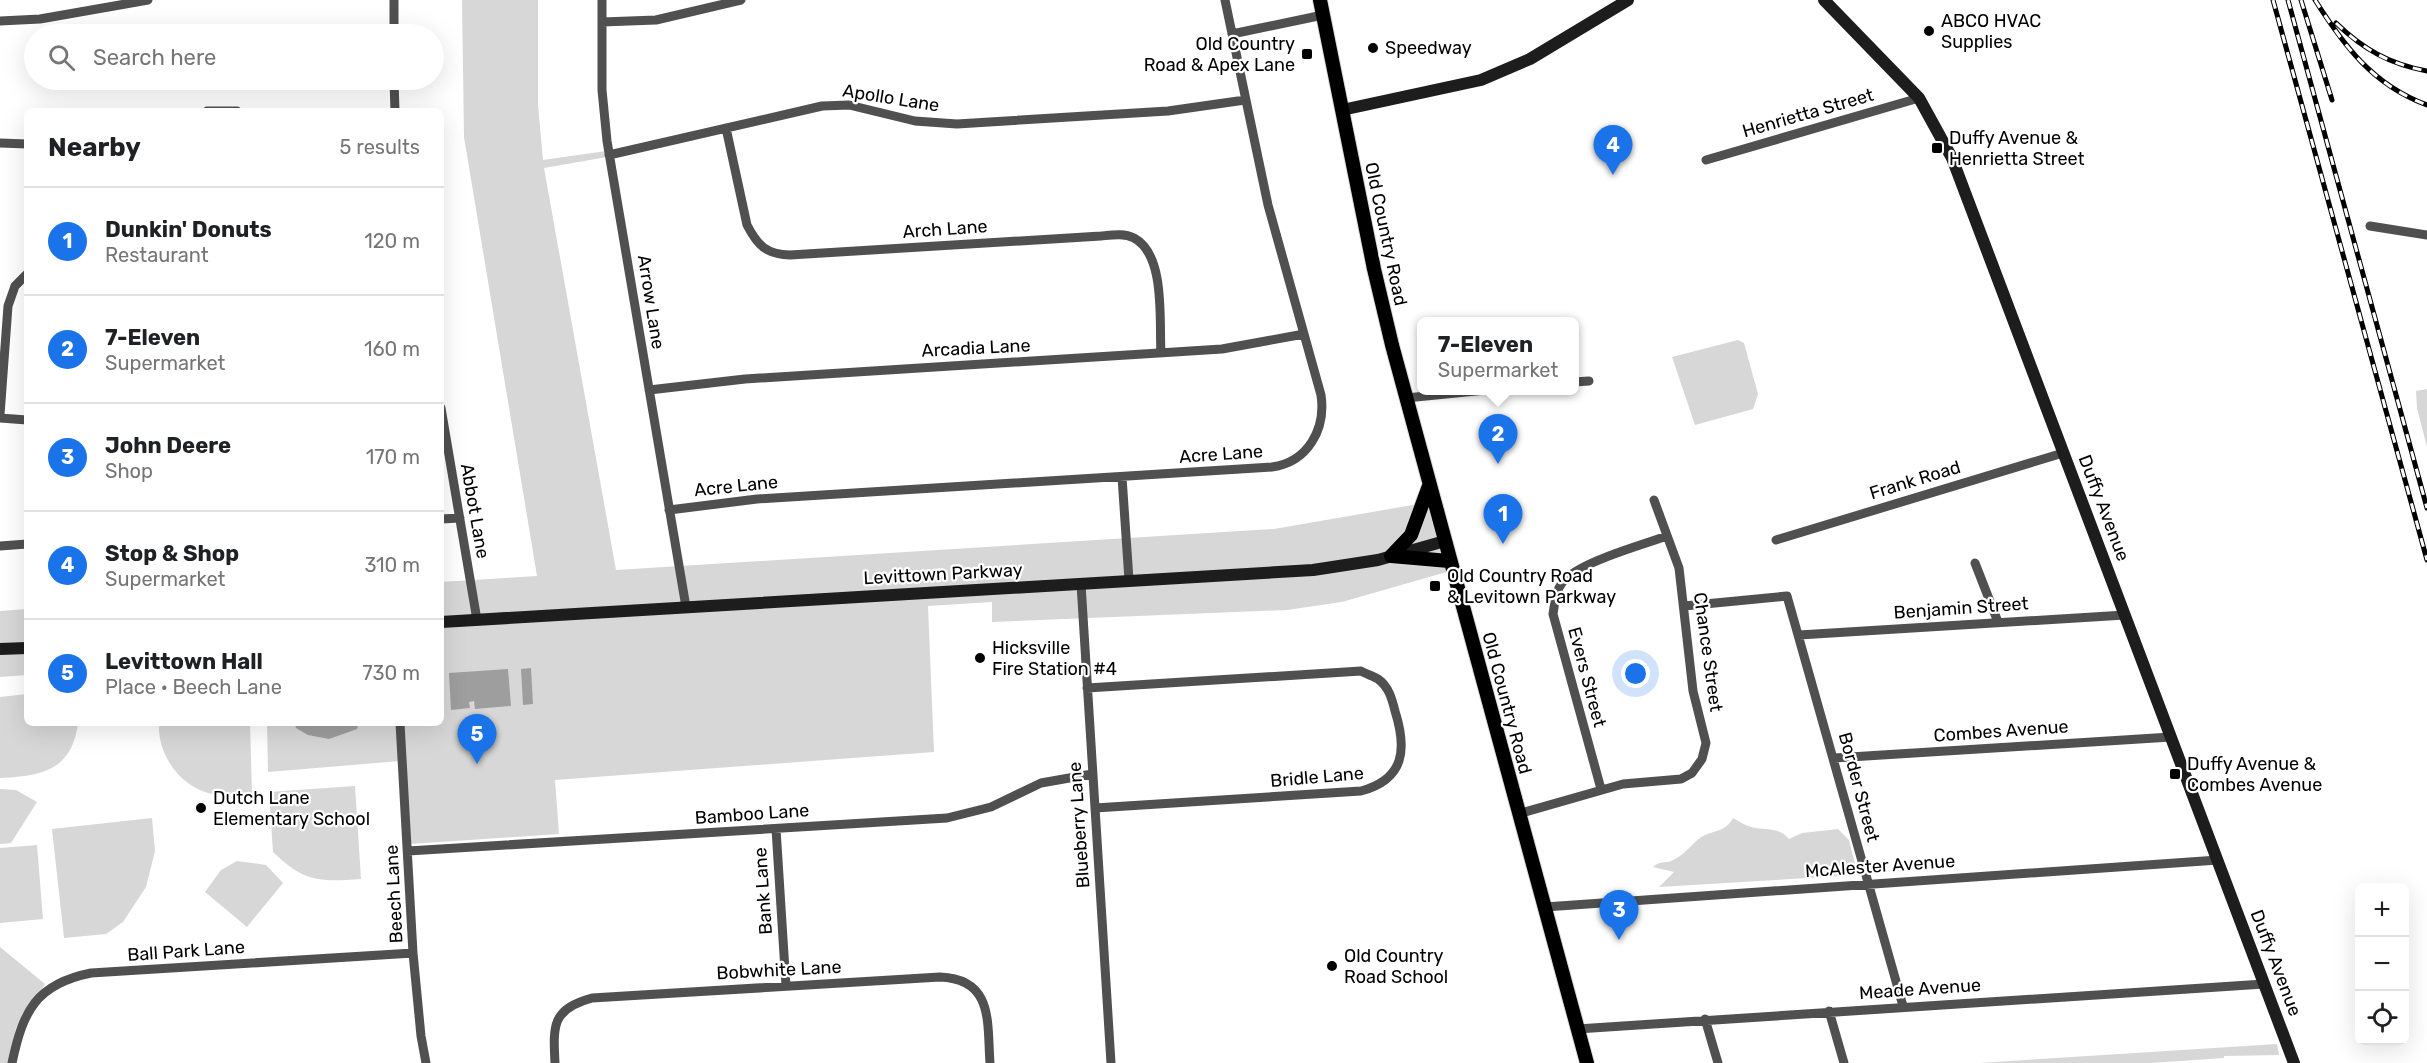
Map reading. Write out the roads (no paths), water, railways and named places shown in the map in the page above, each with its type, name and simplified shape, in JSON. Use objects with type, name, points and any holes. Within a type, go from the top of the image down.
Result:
[{"type":"main road","name":"Old Country Road","points":[[1320,0],[1375,275],[1449,561],[1587,1063]]},
{"type":"main road","points":[[1391,556],[1411,535],[1429,486]]},
{"type":"main road","points":[[1391,556],[1449,561]]},
{"type":"street","points":[[0,21],[40,19],[148,0]]},
{"type":"street","points":[[394,0],[394,24]]},
{"type":"street","name":"Arrow Lane","points":[[602,0],[602,90],[609,155],[686,607]]},
{"type":"street","points":[[602,22],[656,20],[741,0]]},
{"type":"street","name":"Acre Lane","points":[[669,510],[757,499],[1272,467],[1300,456],[1318,432],[1322,418],[1321,395],[1268,205],[1225,0]]},
{"type":"street","points":[[1342,110],[1481,80],[1530,59],[1629,0]]},
{"type":"street","name":"Duffy Avenue","points":[[1824,0],[1919,98],[1954,162],[2294,1063]]},
{"type":"street","points":[[1232,34],[1323,15]]},
{"type":"street","points":[[394,90],[395,108]]},
{"type":"street","name":"Henrietta Street","points":[[1706,160],[1919,98]]},
{"type":"street","name":"Apollo Lane","points":[[609,155],[838,104],[871,109],[915,121],[957,124],[1168,111],[1245,99]]},
{"type":"street","name":"Arch Lane","points":[[726,128],[747,225],[755,240],[766,251],[790,255],[1101,236],[1132,237],[1145,246],[1156,270],[1161,353]]},
{"type":"street","points":[[0,143],[24,144]]},
{"type":"street","points":[[2370,226],[2427,235]]},
{"type":"street","points":[[24,277],[15,286],[8,306],[0,417],[24,420]]},
{"type":"street","name":"Arcadia Lane","points":[[649,390],[745,378],[1222,349],[1304,334]]},
{"type":"street","points":[[1579,382],[1588,381]]},
{"type":"street","points":[[1407,398],[1437,395]]},
{"type":"street","name":"Abbot Lane","points":[[444,425],[477,620]]},
{"type":"street","name":"Frank Road","points":[[1776,540],[2064,453]]},
{"type":"street","points":[[1122,477],[1129,580]]},
{"type":"street","name":"Chance Street","points":[[1518,814],[1623,784],[1681,779],[1692,773],[1702,759],[1706,743],[1693,690],[1680,568],[1654,500]]},
{"type":"street","points":[[444,519],[460,518]]},
{"type":"street","name":"Evers Street","points":[[1600,789],[1553,614],[1556,595],[1562,582],[1575,570],[1667,536]]},
{"type":"street","name":"Levittown Parkway","points":[[444,622],[1313,570],[1391,556],[1445,541]]},
{"type":"street","points":[[0,546],[24,544]]},
{"type":"street","points":[[1975,562],[1998,622]]},
{"type":"street","name":"Blueberry Lane","points":[[1081,584],[1111,1063]]},
{"type":"street","name":"Border Street","points":[[1684,606],[1788,596],[1903,1006]]},
{"type":"street","name":"Benjamin Street","points":[[1799,635],[2125,615]]},
{"type":"street","points":[[0,650],[24,648]]},
{"type":"street","name":"Bridle Lane","points":[[1087,688],[1361,671],[1377,678],[1387,688],[1401,729],[1403,745],[1399,762],[1387,779],[1376,787],[1361,791],[1095,808]]},
{"type":"street","name":"Beech Lane","points":[[399,726],[413,953],[426,1063]]},
{"type":"street","name":"Combes Avenue","points":[[1834,758],[2171,738]]},
{"type":"street","name":"Bamboo Lane","points":[[408,851],[947,818],[991,807],[1041,783],[1092,774]]},
{"type":"street","name":"Bank Lane","points":[[776,829],[786,986]]},
{"type":"street","name":"McAlester Avenue","points":[[1545,907],[2218,860]]},
{"type":"street","name":"Ball Park Lane","points":[[12,1063],[19,1031],[32,1006],[59,981],[74,976],[413,953]]},
{"type":"street","name":"Bobwhite Lane","points":[[555,1063],[556,1022],[573,1003],[592,998],[940,977],[969,983],[975,987],[984,1003],[990,1063]]},
{"type":"street","name":"Meade Avenue","points":[[1577,1029],[2264,984]]},
{"type":"street","points":[[1829,1011],[1844,1063]]},
{"type":"street","points":[[1705,1019],[1718,1063]]},
{"type":"railway","points":[[2273,0],[2427,560]]},
{"type":"railway","points":[[2288,0],[2427,508]]},
{"type":"railway","points":[[2301,0],[2332,100]]},
{"type":"railway","points":[[2315,0],[2337,33],[2375,75],[2408,97],[2427,105]]},
{"type":"railway","points":[[2336,23],[2377,54],[2389,60],[2427,71]]},
{"type":"place","name":"ABCO HVAC Supplies","points":[[1929,31]]},
{"type":"place","name":"Speedway","points":[[1373,48]]},
{"type":"place","name":"Old Country Road & Apex Lane","points":[[1307,54]]},
{"type":"place","name":"Duffy Avenue & Henrietta Street","points":[[1937,148]]},
{"type":"place","name":"Stop & Shop","points":[[1613,175]]},
{"type":"place","name":"7-Eleven","points":[[1498,464]]},
{"type":"place","name":"Dunkin' Donuts","points":[[1503,544]]},
{"type":"place","name":"Old Country Road & Levitown Parkway","points":[[1435,586]]},
{"type":"place","name":"Hicksville Fire Station #4","points":[[980,658]]},
{"type":"place","name":"Levittown Hall","points":[[477,764]]},
{"type":"place","name":"Duffy Avenue & Combes Avenue","points":[[2175,774]]},
{"type":"place","name":"Dutch Lane Elementary School","points":[[201,808]]},
{"type":"place","name":"John Deere","points":[[1619,940]]},
{"type":"place","name":"Old Country Road School","points":[[1332,966]]}]
